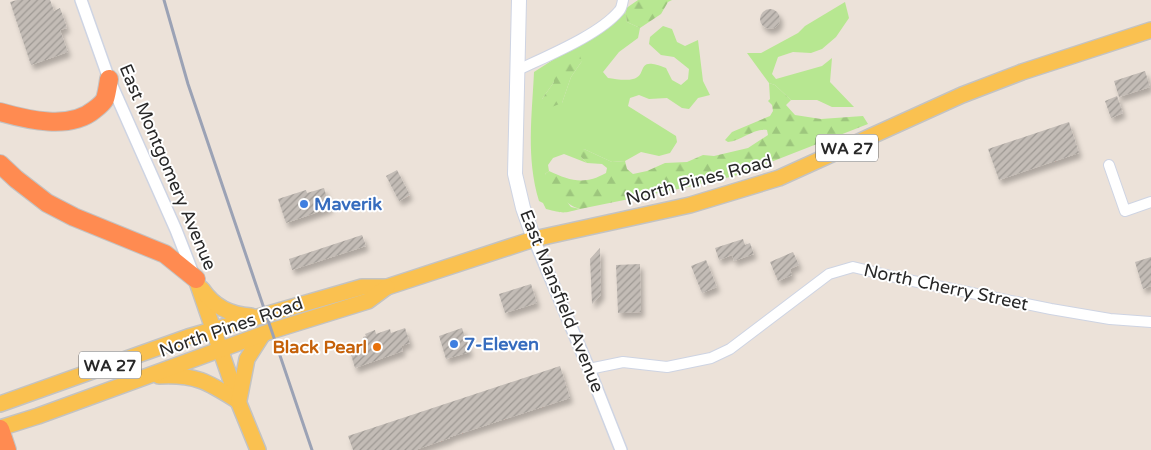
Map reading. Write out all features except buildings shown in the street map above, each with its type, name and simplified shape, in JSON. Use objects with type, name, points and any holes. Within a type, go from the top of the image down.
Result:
[{"type":"highway","points":[[0,112],[42,122],[81,118],[89,114],[104,100],[109,79]]},
{"type":"highway","points":[[0,164],[16,180],[47,203],[74,217],[165,254],[196,279]]},
{"type":"highway","points":[[5,427],[7,450]]},
{"type":"main road","name":"East Mansfield Avenue","points":[[519,0],[515,174],[523,208],[534,239]]},
{"type":"main road","name":"North Pines Road","points":[[4,403],[148,351],[213,330],[362,287],[387,287],[534,239],[690,205],[779,178],[962,95],[1022,72],[1151,30]]},
{"type":"main road","points":[[196,279],[209,299],[222,309],[240,316],[262,316]]},
{"type":"main road","name":"East Montgomery Avenue","points":[[196,279],[238,401],[258,450]]},
{"type":"main road","name":"North Pines Road","points":[[5,427],[263,334],[368,301],[387,287]]},
{"type":"main road","points":[[145,377],[177,375],[196,378],[210,382],[238,401],[247,359],[263,334]]},
{"type":"street","name":"East Montgomery Avenue","points":[[81,0],[109,79],[196,279]]},
{"type":"street","points":[[518,70],[585,36],[608,21],[621,10],[623,0]]},
{"type":"street","points":[[1108,165],[1124,211],[1151,202]]},
{"type":"street","name":"East Mansfield Avenue","points":[[534,239],[621,450]]},
{"type":"street","name":"North Cherry Street","points":[[589,369],[623,362],[667,367],[711,358],[730,349],[829,274],[853,266],[902,279],[1051,309],[1110,319],[1151,322]]},
{"type":"green space","points":[[638,0],[672,0],[668,2],[661,14],[640,28],[627,22],[625,9]]},
{"type":"green space","points":[[845,2],[849,18],[836,37],[822,49],[811,53],[793,52],[778,57],[772,74],[776,79],[822,66],[832,58],[830,82],[854,107],[832,107],[817,100],[791,100],[775,85],[769,83],[747,53],[761,53],[798,33],[805,26]]},
{"type":"green space","points":[[625,9],[627,22],[640,28],[638,38],[619,52],[603,72],[608,78],[633,79],[638,77],[646,65],[650,64],[666,68],[672,80],[681,85],[688,79],[689,69],[674,57],[661,55],[649,44],[650,37],[663,26],[672,29],[677,42],[685,46],[698,40],[703,81],[710,95],[698,98],[689,109],[682,108],[667,98],[649,99],[639,95],[630,98],[628,106],[676,136],[677,142],[670,153],[659,156],[641,152],[625,161],[612,162],[584,149],[581,157],[587,163],[564,154],[553,158],[548,165],[549,171],[545,174],[571,207],[580,209],[563,212],[546,209],[543,203],[539,201],[532,168],[531,136],[534,72],[606,26]],"holes":[[[582,61],[571,77],[562,103],[542,99],[554,82]]]},
{"type":"green space","points":[[571,54],[580,56],[582,61],[571,77],[562,103],[549,108],[542,105],[542,99],[554,82],[553,66],[559,60]]},
{"type":"green space","points":[[769,83],[775,85],[791,100],[786,105],[795,115],[821,119],[863,116],[868,124],[738,175],[580,209],[569,204],[559,195],[550,185],[545,174],[549,171],[571,179],[584,180],[606,173],[607,168],[602,164],[587,163],[581,157],[580,152],[584,149],[612,162],[625,161],[627,169],[633,174],[647,171],[665,163],[687,162],[703,155],[714,156],[748,148],[768,135],[767,130],[757,131],[733,141],[728,142],[725,140],[732,132],[770,116],[773,111],[772,105],[768,101],[770,99]]},
{"type":"railway","points":[[164,0],[188,84],[312,450]]},
{"type":"place","name":"Maverik","points":[[304,204]]},
{"type":"place","name":"7-Eleven","points":[[454,344]]},
{"type":"place","name":"Black Pearl","points":[[377,347]]}]
